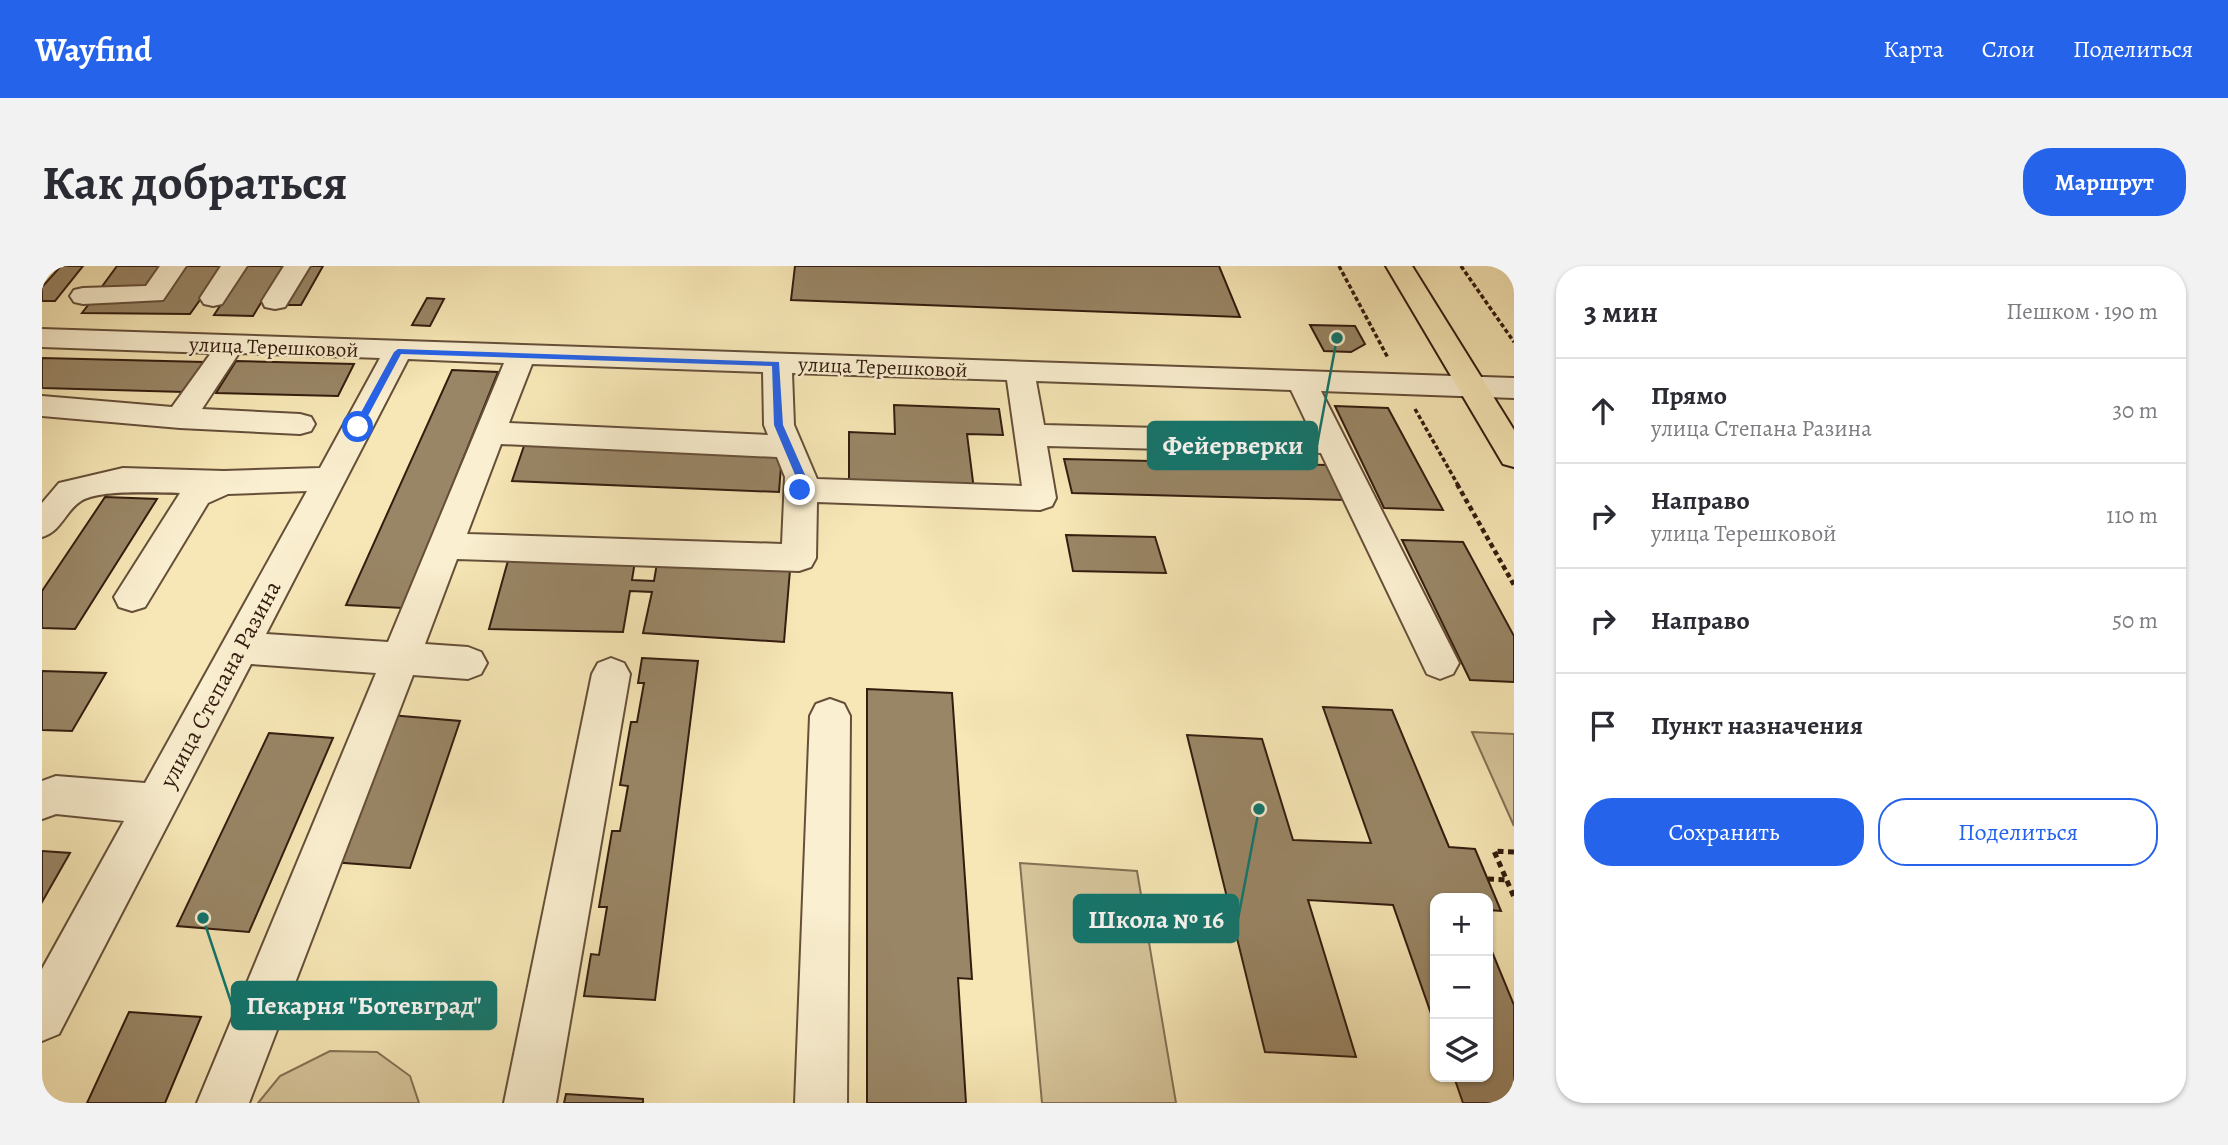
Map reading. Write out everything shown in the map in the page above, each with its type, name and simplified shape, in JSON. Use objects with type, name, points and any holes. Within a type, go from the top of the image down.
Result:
[{"type":"main road","points":[[1399,266],[1514,456]]},
{"type":"street","points":[[83,296],[78,285],[93,266]]},
{"type":"street","points":[[46,338],[83,296],[154,294],[173,266]]},
{"type":"street","points":[[213,298],[234,266]]},
{"type":"street","points":[[275,302],[297,266]]},
{"type":"street","name":"улица Терешковой","points":[[46,338],[398,352],[1514,387]]},
{"type":"street","points":[[180,418],[231,345]]},
{"type":"street","name":"улица Степана Разина","points":[[42,1017],[398,352]]},
{"type":"street","points":[[223,1103],[521,356]]},
{"type":"street","points":[[445,546],[799,558],[801,477],[779,425],[776,364]]},
{"type":"street","points":[[800,490],[1040,498],[1020,372]]},
{"type":"street","points":[[1301,380],[1440,663]]},
{"type":"street","points":[[42,406],[180,418],[300,424]]},
{"type":"street","points":[[490,433],[788,447]]},
{"type":"street","points":[[1030,435],[1332,443]]},
{"type":"street","points":[[42,525],[71,491],[122,481],[224,483],[330,479]]},
{"type":"street","points":[[132,597],[196,495],[224,483]]},
{"type":"street","points":[[239,648],[468,663]]},
{"type":"street","points":[[530,1103],[611,674]]},
{"type":"street","points":[[821,1103],[830,716]]},
{"type":"street","points":[[42,800],[57,795],[156,804]]},
{"type":"path","points":[[1339,266],[1401,384],[1514,585]]},
{"type":"path","points":[[1461,266],[1514,342]]},
{"type":"path","points":[[1514,852],[1494,850],[1514,897]]},
{"type":"path","points":[[1488,879],[1507,880]]},
{"type":"shaded area","points":[[1472,732],[1514,734],[1514,826]]},
{"type":"shaded area","points":[[1020,863],[1137,871],[1176,1103],[1042,1103]]},
{"type":"shaded area","points":[[330,1051],[377,1052],[410,1076],[419,1103],[258,1103],[280,1076]]},
{"type":"building","points":[[61,266],[83,266],[55,301],[42,301],[42,287]]},
{"type":"building","points":[[117,266],[163,266],[148,287],[98,292]]},
{"type":"building","points":[[183,266],[224,266],[190,314],[82,313],[92,300],[157,301]]},
{"type":"building","points":[[246,266],[283,266],[253,316],[214,315]]},
{"type":"building","points":[[306,266],[323,266],[301,305],[283,305]]},
{"type":"building","points":[[795,266],[1219,266],[1240,317],[791,300]]},
{"type":"building","points":[[427,298],[444,299],[430,326],[412,325]]},
{"type":"building","points":[[1310,325],[1355,326],[1365,344],[1351,352],[1324,351]]},
{"type":"building","points":[[42,358],[204,362],[184,392],[42,388]]},
{"type":"building","points":[[236,361],[354,364],[338,396],[216,393]]},
{"type":"building","points":[[452,370],[498,372],[403,608],[346,605]]},
{"type":"building","points":[[894,405],[999,409],[1003,435],[967,434],[974,490],[849,485],[849,432],[895,434]]},
{"type":"building","points":[[1335,406],[1388,408],[1443,510],[1384,508]]},
{"type":"building","points":[[525,443],[782,453],[779,492],[512,481]]},
{"type":"building","points":[[1064,459],[1327,465],[1344,500],[1072,493]]},
{"type":"building","points":[[105,497],[157,499],[75,629],[42,628],[42,591]]},
{"type":"building","points":[[1066,535],[1155,537],[1166,573],[1073,571]]},
{"type":"building","points":[[1402,540],[1463,542],[1514,636],[1514,682],[1470,680]]},
{"type":"building","points":[[509,557],[635,561],[632,580],[654,581],[657,563],[790,570],[784,642],[643,633],[652,592],[630,591],[623,632],[489,629]]},
{"type":"building","points":[[642,658],[698,661],[655,1000],[584,996],[591,954],[599,955],[607,907],[599,907],[612,831],[620,831],[628,786],[620,785],[631,722],[637,722],[644,683],[638,683]]},
{"type":"building","points":[[42,671],[106,673],[72,731],[42,730]]},
{"type":"building","points":[[867,689],[952,693],[972,979],[958,978],[966,1103],[867,1103]]},
{"type":"building","points":[[1323,707],[1392,710],[1449,847],[1475,849],[1501,911],[1493,910],[1493,893],[1430,893],[1430,1011],[1393,905],[1308,900],[1356,1057],[1265,1052],[1187,735],[1262,739],[1293,840],[1371,843]]},
{"type":"building","points":[[390,715],[460,721],[410,868],[332,862]]},
{"type":"building","points":[[269,733],[333,738],[249,932],[177,926]]},
{"type":"building","points":[[42,851],[70,853],[42,902]]},
{"type":"building","points":[[1493,954],[1514,1005],[1514,1103],[1463,1103],[1456,1082],[1493,1082]]},
{"type":"building","points":[[129,1012],[201,1017],[165,1103],[87,1103]]},
{"type":"building","points":[[566,1094],[643,1099],[643,1103],[564,1103]]},
{"type":"place","name":"Фейерверки","points":[[1337,338]]},
{"type":"place","name":"Школа № 16","points":[[1259,809]]},
{"type":"place","name":"Пекарня \"Ботевград\"","points":[[203,918]]},
{"type":"route","points":[[358,427],[398,352],[776,364],[779,425],[801,477],[800,490]]}]
